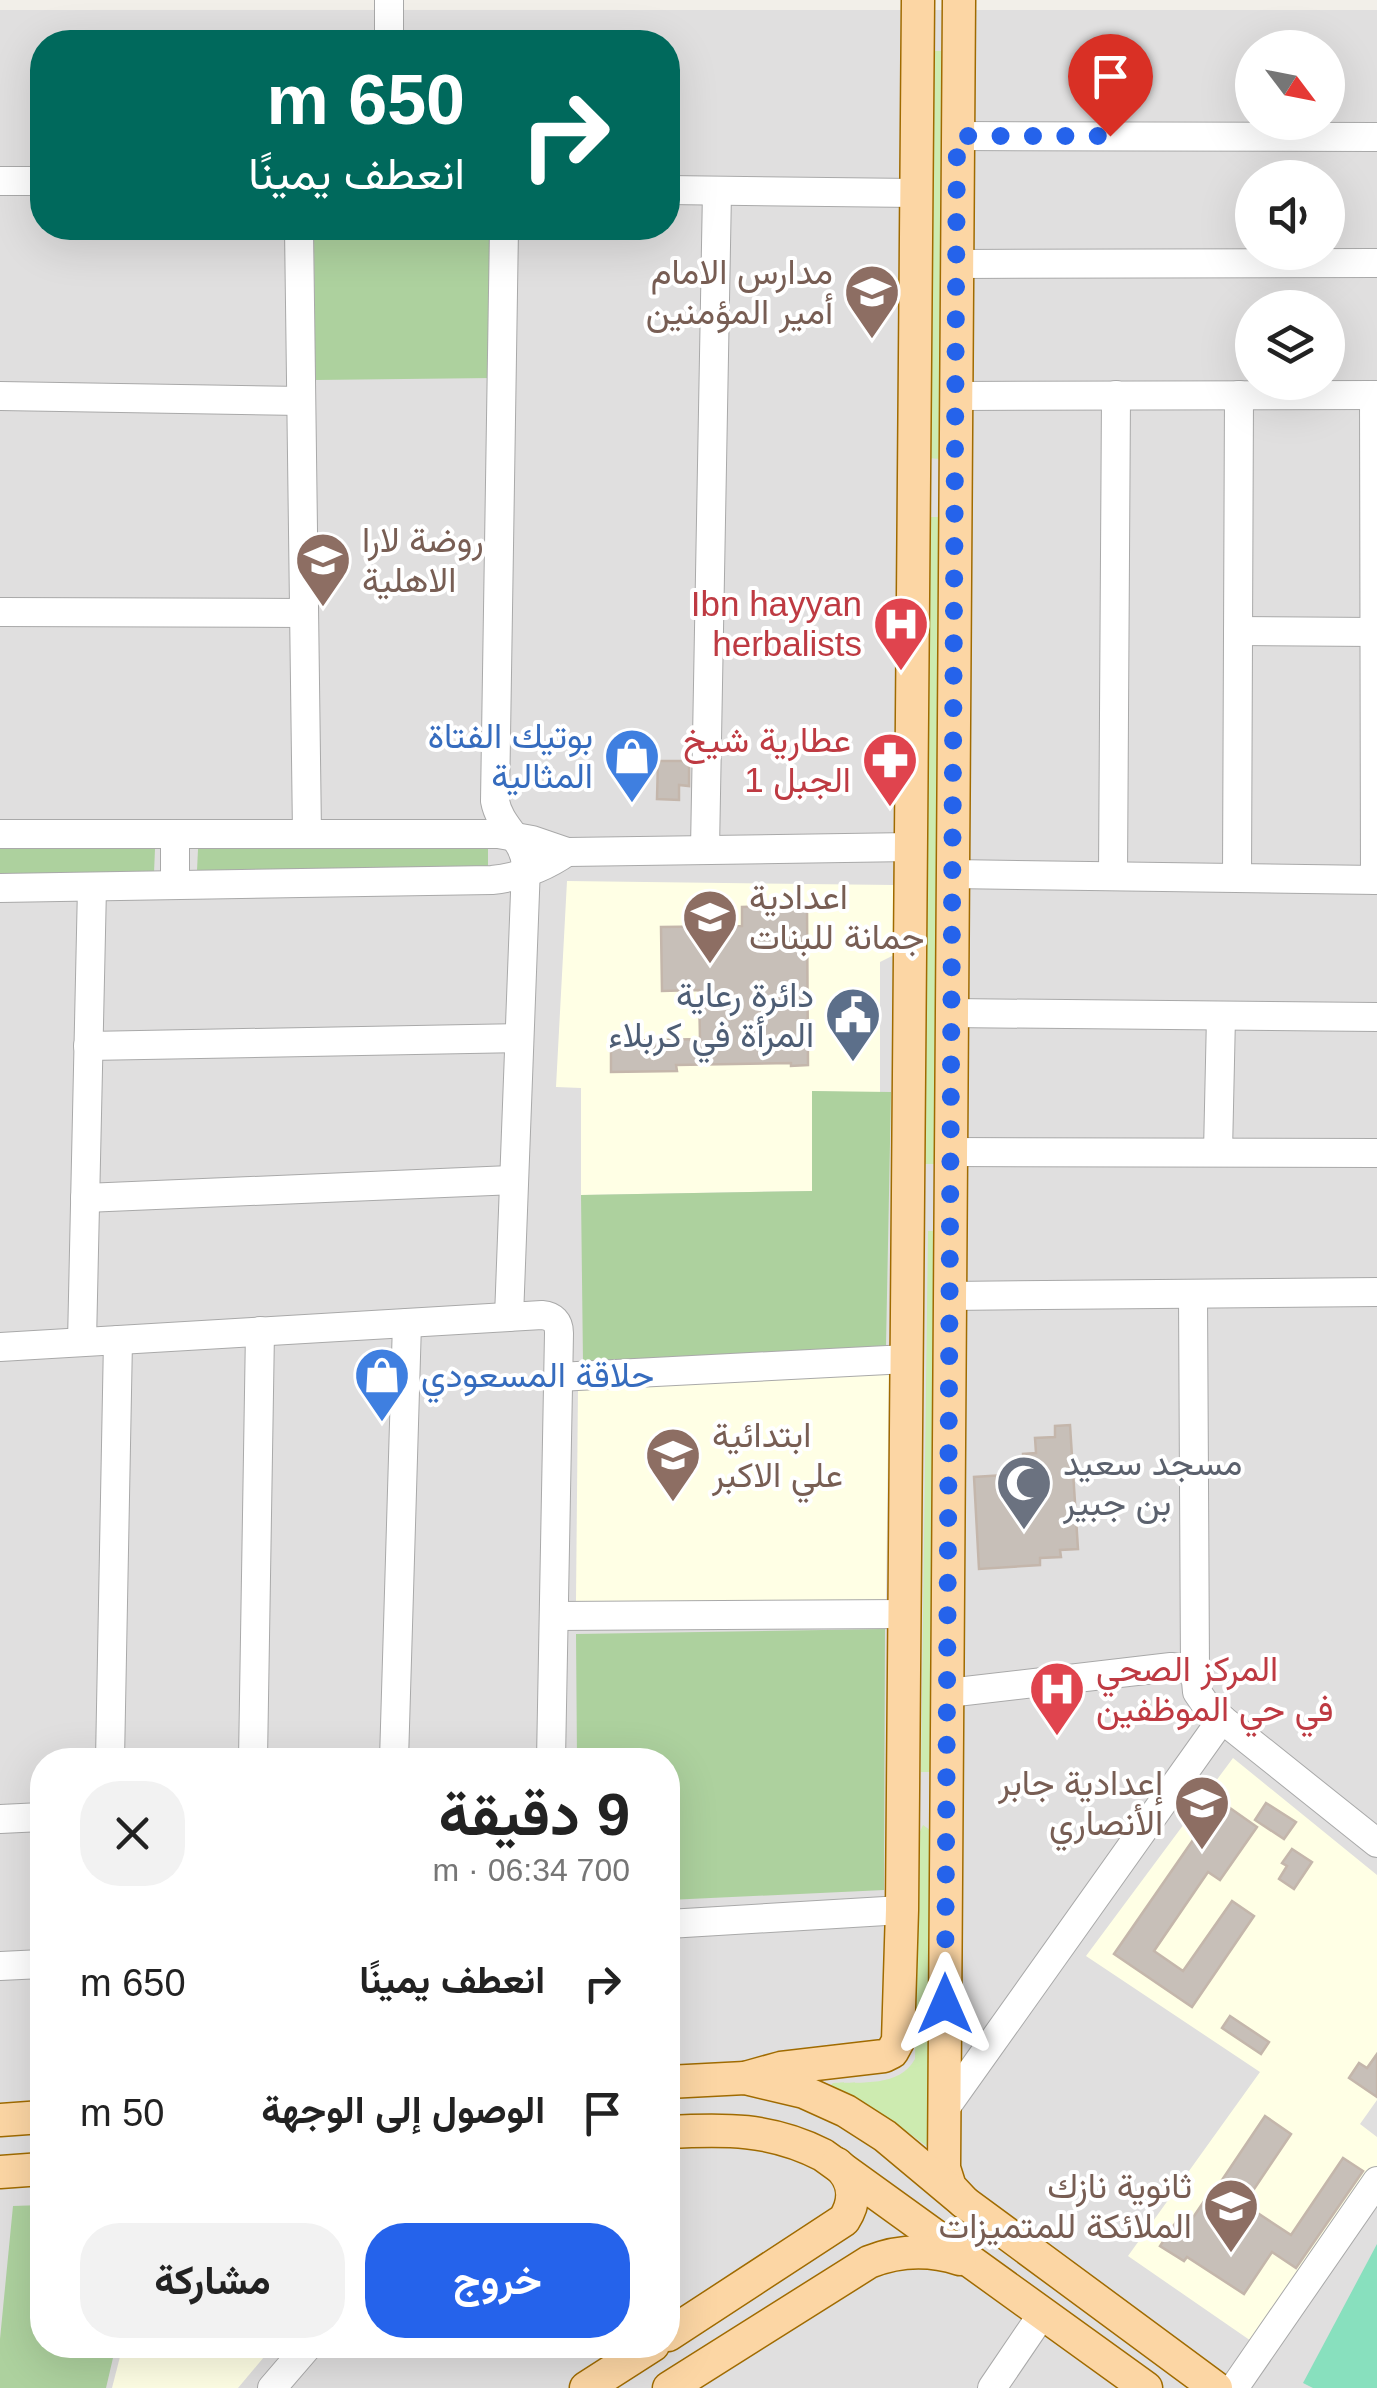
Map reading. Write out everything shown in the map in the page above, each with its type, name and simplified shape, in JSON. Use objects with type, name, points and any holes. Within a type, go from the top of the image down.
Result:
[{"type":"main road","points":[[680,2081],[745,2078],[781,2068],[884,2056],[892,2052],[898,2040],[918,0]]},
{"type":"main road","points":[[959,0],[944,2173],[950,2187],[964,2202]]},
{"type":"main road","points":[[917,50],[926,39],[939,36],[951,42],[958,54]]},
{"type":"main road","points":[[913,461],[929,471],[954,463]]},
{"type":"main road","points":[[913,511],[920,505],[938,502],[954,511]]},
{"type":"main road","points":[[908,1170],[925,1179],[943,1174],[950,1159]]},
{"type":"main road","points":[[907,1216],[924,1208],[934,1209],[949,1220]]},
{"type":"main road","points":[[903,1782],[930,1792],[946,1781]]},
{"type":"main road","points":[[903,1828],[920,1817],[930,1817],[946,1828]]},
{"type":"main road","points":[[745,2078],[804,2092],[846,2111],[885,2136],[964,2202],[1216,2388]]},
{"type":"main road","points":[[0,2120],[30,2118]]},
{"type":"main road","points":[[680,2132],[761,2132],[808,2147],[1146,2388]]},
{"type":"main road","points":[[680,2328],[844,2220],[852,2206],[853,2190],[848,2175],[837,2164]]},
{"type":"main road","points":[[1,2179],[30,2172]]},
{"type":"main road","points":[[669,2388],[859,2267],[880,2258],[902,2252],[935,2252],[978,2267]]},
{"type":"main road","points":[[586,2388],[633,2358]]},
{"type":"street","points":[[389,0],[389,30]]},
{"type":"street","points":[[957,136],[1377,137]]},
{"type":"street","points":[[0,181],[30,181]]},
{"type":"street","points":[[680,190],[915,193]]},
{"type":"street","points":[[705,849],[717,191]]},
{"type":"street","points":[[299,240],[307,834]]},
{"type":"street","points":[[504,240],[495,801],[501,821],[524,850],[526,874],[509,1317]]},
{"type":"street","points":[[956,264],[1377,263]]},
{"type":"street","points":[[952,874],[1376,880],[1375,394],[1345,394]]},
{"type":"street","points":[[1113,876],[1116,395]]},
{"type":"street","points":[[955,396],[1235,395]]},
{"type":"street","points":[[0,396],[301,401]]},
{"type":"street","points":[[1237,878],[1239,400]]},
{"type":"street","points":[[0,612],[304,613]]},
{"type":"street","points":[[1238,631],[1374,632]]},
{"type":"street","points":[[0,834],[498,834],[567,852],[910,847]]},
{"type":"street","points":[[175,834],[175,886]]},
{"type":"street","points":[[0,888],[492,880],[526,874],[567,852]]},
{"type":"street","points":[[82,1342],[92,887]]},
{"type":"street","points":[[951,1013],[1377,1017]]},
{"type":"street","points":[[1218,1152],[1221,1016]]},
{"type":"street","points":[[88,1046],[518,1038]]},
{"type":"street","points":[[950,1159],[1218,1152],[1377,1153]]},
{"type":"street","points":[[85,1198],[513,1180]]},
{"type":"street","points":[[950,1296],[1377,1292]]},
{"type":"street","points":[[1192,1294],[1198,1692],[1208,1708],[1377,1843]]},
{"type":"street","points":[[0,1347],[547,1315],[555,1320],[559,1328],[552,1748]]},
{"type":"street","points":[[394,1748],[407,1323]]},
{"type":"street","points":[[253,1748],[260,1332]]},
{"type":"street","points":[[110,1748],[118,1340]]},
{"type":"street","points":[[558,1377],[907,1359]]},
{"type":"street","points":[[554,1616],[904,1614]]},
{"type":"street","points":[[948,1693],[1171,1667],[1195,1670]]},
{"type":"street","points":[[944,2110],[1222,1719]]},
{"type":"street","points":[[0,1820],[30,1818]]},
{"type":"street","points":[[680,1923],[902,1910]]},
{"type":"street","points":[[0,1966],[30,1965]]},
{"type":"street","points":[[1234,2388],[1377,2181]]},
{"type":"street","points":[[992,2388],[1043,2313]]},
{"type":"street","points":[[272,2388],[298,2358]]},
{"type":"shaded area","points":[[0,10],[1377,10],[1377,2388],[0,2388]]},
{"type":"shaded area","points":[[567,881],[895,885],[894,955],[880,962],[880,1093],[812,1091],[812,1191],[581,1195],[581,1088],[556,1087]]},
{"type":"shaded area","points":[[889,1370],[886,1601],[576,1601],[578,1390]]},
{"type":"shaded area","points":[[1233,1758],[1377,1875],[1377,2100],[1360,2124],[1377,2137],[1377,2169],[1254,2343],[1128,2256],[1260,2072],[1086,1956]]},
{"type":"shaded area","points":[[120,2358],[263,2358],[238,2388],[112,2388]]},
{"type":"green space","points":[[930,51],[941,51],[940,459],[928,458]]},
{"type":"green space","points":[[314,240],[492,240],[493,378],[315,380]]},
{"type":"green space","points":[[929,517],[941,517],[935,1164],[924,1164]]},
{"type":"green space","points":[[488,848],[488,869],[197,871],[198,849]]},
{"type":"green space","points":[[0,849],[155,849],[154,873],[0,873]]},
{"type":"green space","points":[[812,1091],[891,1092],[886,1346],[583,1363],[581,1195],[812,1191]]},
{"type":"green space","points":[[928,1231],[939,1231],[932,1772],[921,1772]]},
{"type":"green space","points":[[885,1629],[884,1890],[680,1899],[680,1748],[577,1748],[576,1634]]},
{"type":"green space","points":[[923,1825],[930,1830],[928,2147],[884,2115],[830,2086],[890,2079],[915,2059],[919,1834]]},
{"type":"green space","points":[[30,2205],[30,2358],[113,2358],[106,2388],[0,2388],[0,2339],[13,2206]]},
{"type":"green space","points":[[1377,2244],[1377,2388],[1313,2388],[1303,2383]]},
{"type":"building","points":[[658,761],[689,761],[689,786],[679,785],[679,800],[657,799]]},
{"type":"building","points":[[807,905],[808,1065],[676,1065],[677,1071],[611,1072],[611,1041],[700,1039],[699,990],[662,991],[661,927],[742,926],[742,907]]},
{"type":"building","points":[[1070,1425],[1078,1549],[1060,1550],[1061,1557],[1040,1558],[1040,1565],[979,1569],[974,1477],[1024,1474],[1023,1454],[1036,1453],[1035,1438],[1055,1437],[1055,1426]]},
{"type":"building","points":[[1220,1801],[1257,1827],[1220,1880],[1208,1872],[1154,1951],[1183,1971],[1232,1901],[1254,1916],[1192,2007],[1114,1954]]},
{"type":"building","points":[[1266,1803],[1296,1822],[1284,1839],[1255,1820]]},
{"type":"building","points":[[1292,1849],[1312,1862],[1294,1889],[1279,1879],[1287,1866],[1282,1863]]},
{"type":"building","points":[[1230,2016],[1269,2042],[1261,2054],[1222,2028]]},
{"type":"building","points":[[1377,2054],[1377,2097],[1349,2078],[1359,2063],[1367,2068]]},
{"type":"building","points":[[1265,2116],[1291,2134],[1244,2204],[1291,2235],[1343,2158],[1363,2171],[1296,2268],[1272,2252],[1244,2294],[1187,2257],[1184,2261],[1160,2246],[1182,2213],[1192,2219]]},
{"type":"place","name":"مدارس الامام أمير المؤمنين","points":[[872,341]]},
{"type":"place","name":"روضة لارا الاهلية","points":[[323,609]]},
{"type":"place","name":"Ibn hayyan herbalists","points":[[901,673]]},
{"type":"place","name":"بوتيك الفتاة المثالية","points":[[632,805]]},
{"type":"place","name":"عطارية شيخ الجبل 1","points":[[890,809]]},
{"type":"place","name":"اعدادية جمانة للبنات","points":[[710,966]]},
{"type":"place","name":"دائرة رعاية المرأة في كربلاء","points":[[853,1064]]},
{"type":"place","name":"حلاقة المسعودي","points":[[382,1424]]},
{"type":"place","name":"ابتدائية علي الاكبر","points":[[673,1504]]},
{"type":"place","name":"مسجد سعيد بن جبير","points":[[1024,1532]]},
{"type":"place","name":"المركز الصحي في حي الموظفين","points":[[1057,1738]]},
{"type":"place","name":"إعدادية جابر الأنصاري","points":[[1202,1852]]},
{"type":"place","name":"ثانوية نازك الملائكة للمتميزات","points":[[1231,2255]]},
{"type":"route","points":[[945,2004],[957,136],[1110,136]]}]
